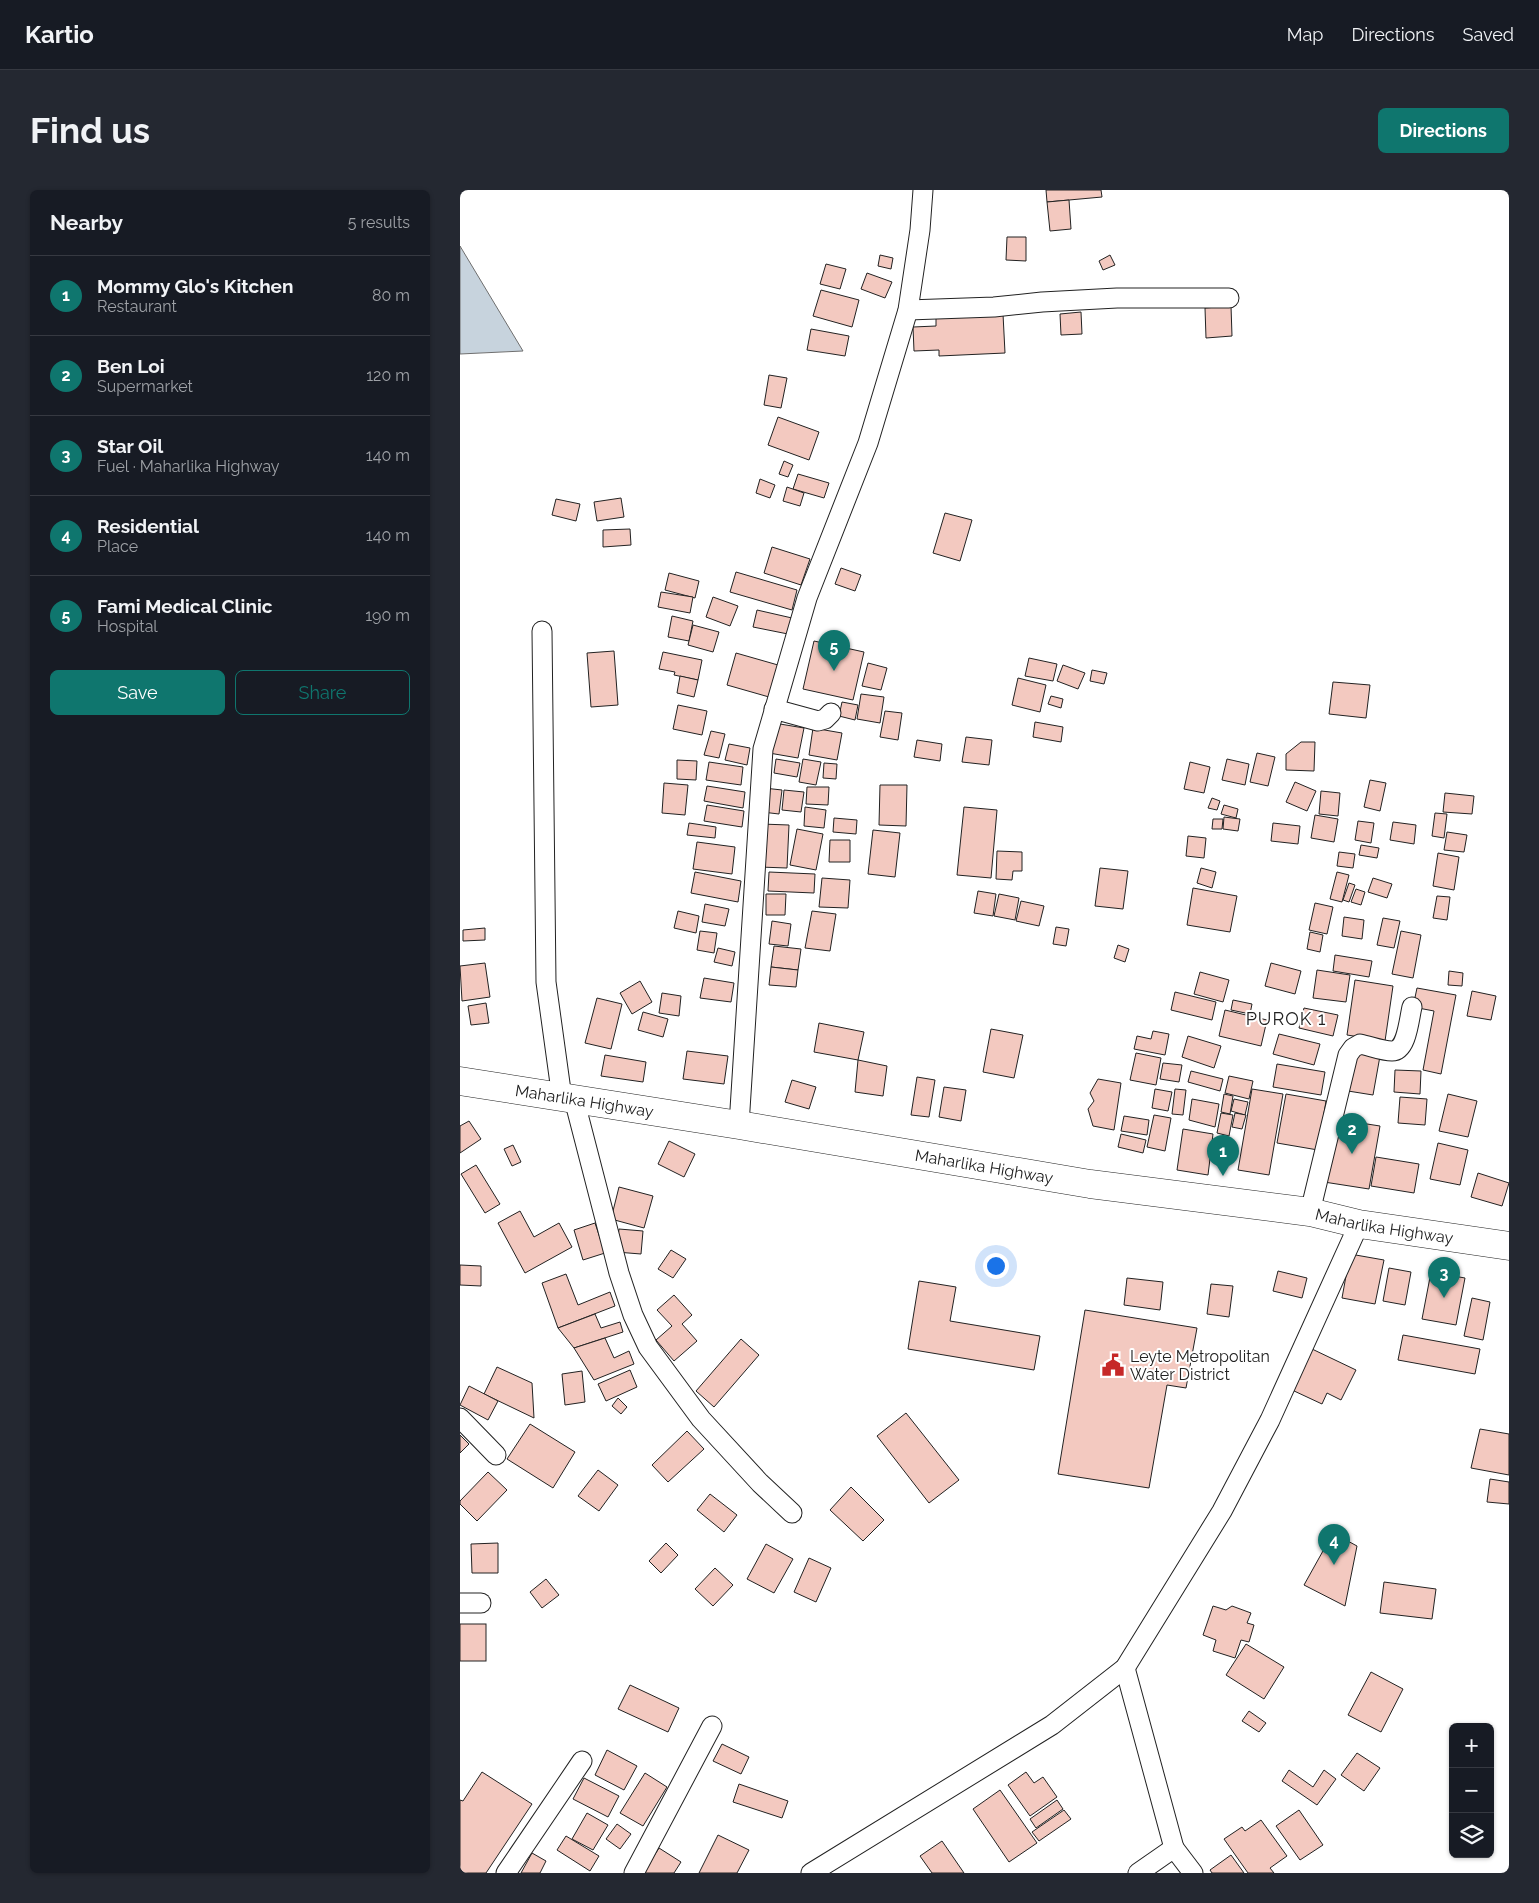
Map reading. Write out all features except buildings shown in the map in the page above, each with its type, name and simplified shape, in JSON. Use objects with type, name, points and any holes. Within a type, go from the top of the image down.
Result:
[{"type":"main road","name":"Maharlika Highway","points":[[460,1082],[739,1125],[1090,1184],[1310,1212],[1358,1224],[1509,1246]]},
{"type":"street","points":[[739,1125],[763,749],[807,598],[868,443],[908,310],[920,230],[923,190]]},
{"type":"street","points":[[908,310],[994,307],[1117,298],[1229,298]]},
{"type":"street","points":[[542,632],[546,982],[568,1098],[632,1315],[648,1347],[701,1418],[760,1483],[792,1513]]},
{"type":"street","points":[[774,709],[818,721],[831,713]]},
{"type":"street","points":[[1310,1212],[1348,1055],[1352,1048],[1360,1044],[1392,1051],[1399,1049],[1404,1042],[1412,1007]]},
{"type":"street","points":[[811,1873],[1052,1725],[1125,1668],[1170,1598],[1226,1503],[1270,1420],[1358,1224]]},
{"type":"street","points":[[460,1418],[496,1455]]},
{"type":"street","points":[[460,1603],[481,1603]]},
{"type":"street","points":[[1125,1668],[1174,1848],[1193,1873]]},
{"type":"street","points":[[634,1873],[712,1726]]},
{"type":"street","points":[[506,1873],[582,1761]]},
{"type":"street","points":[[1138,1873],[1174,1848]]},
{"type":"shaded area","points":[[460,246],[523,351],[460,354]]},
{"type":"place","name":"Fami Medical Clinic","points":[[834,671]]},
{"type":"place","name":"Ben Loi","points":[[1352,1154]]},
{"type":"place","name":"Mommy Glo's Kitchen","points":[[1223,1176]]},
{"type":"place","name":"Star Oil","points":[[1444,1298]]},
{"type":"place","name":"Leyte Metropolitan Water District","points":[[1113,1365]]},
{"type":"place","name":"Residential","points":[[1334,1565]]},
{"type":"district","name":"PUROK 1","points":[[1286,1019]]}]
